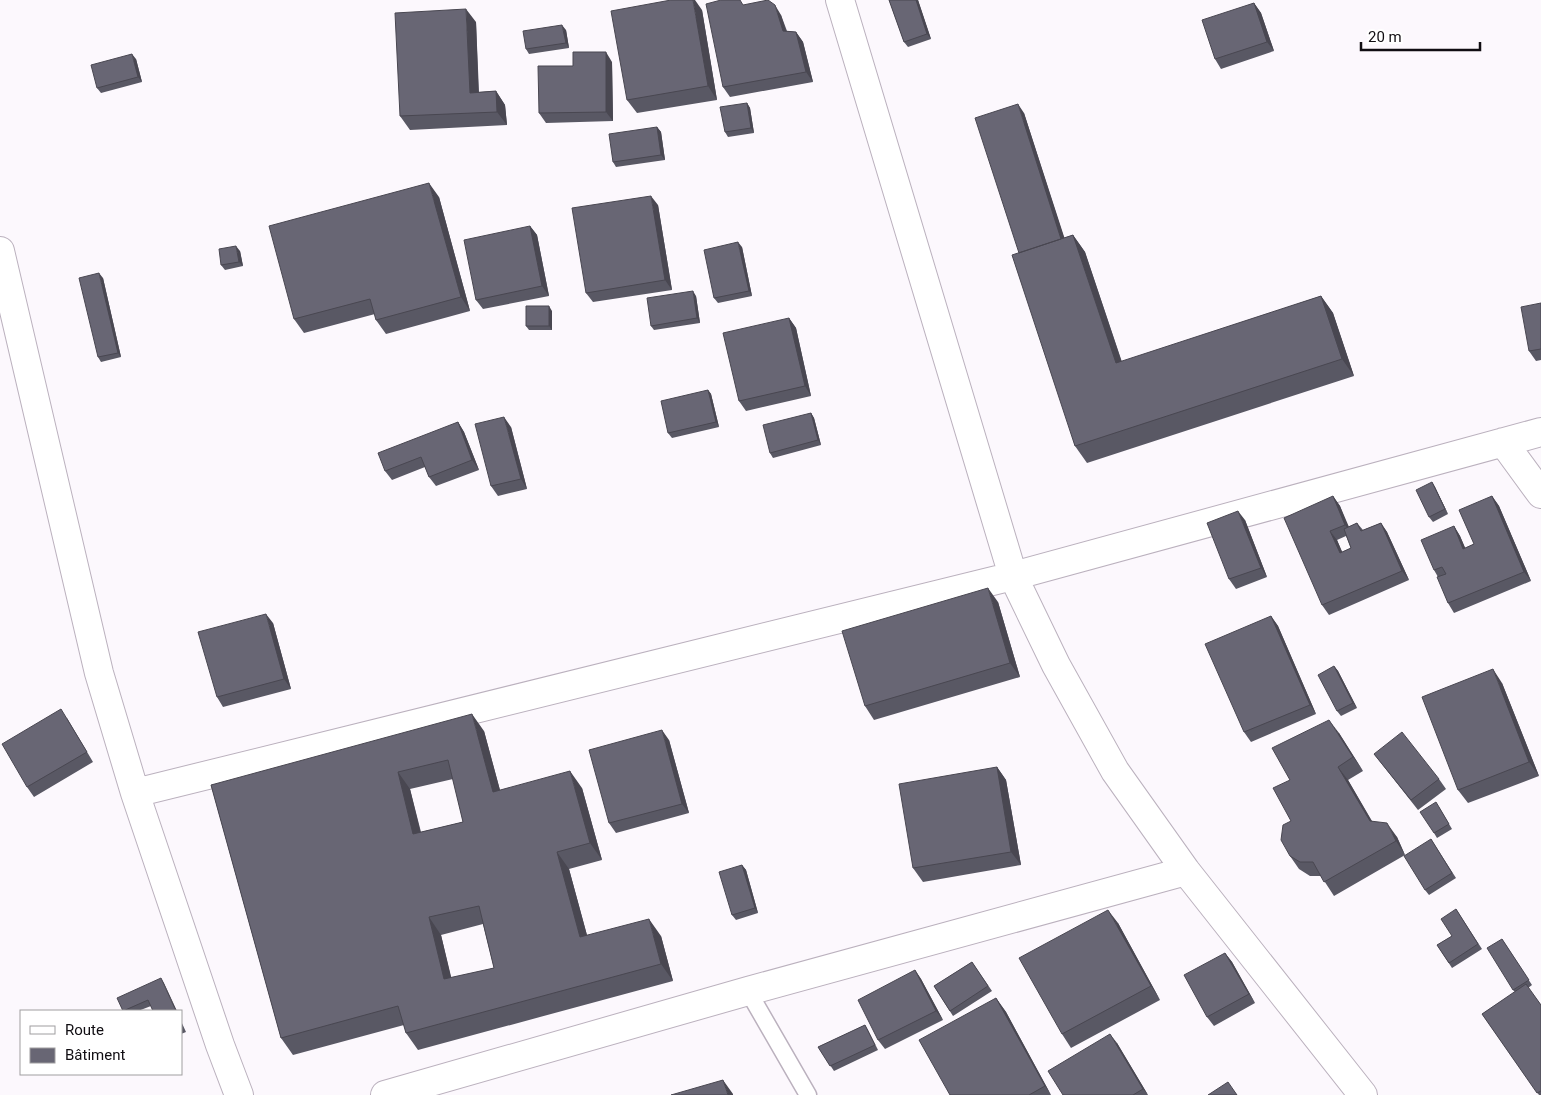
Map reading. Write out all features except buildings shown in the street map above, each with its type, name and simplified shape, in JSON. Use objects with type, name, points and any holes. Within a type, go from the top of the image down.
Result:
[{"type":"street","points":[[840,0],[1013,576],[1056,666],[1115,771],[1186,871],[1363,1095]]},
{"type":"street","points":[[0,251],[99,673],[135,793],[220,1045],[239,1095]]},
{"type":"street","points":[[135,793],[1013,576],[1541,432]]},
{"type":"street","points":[[1503,442],[1541,494]]},
{"type":"street","points":[[385,1095],[748,991],[1186,871]]},
{"type":"lane","points":[[748,991],[808,1095]]}]
